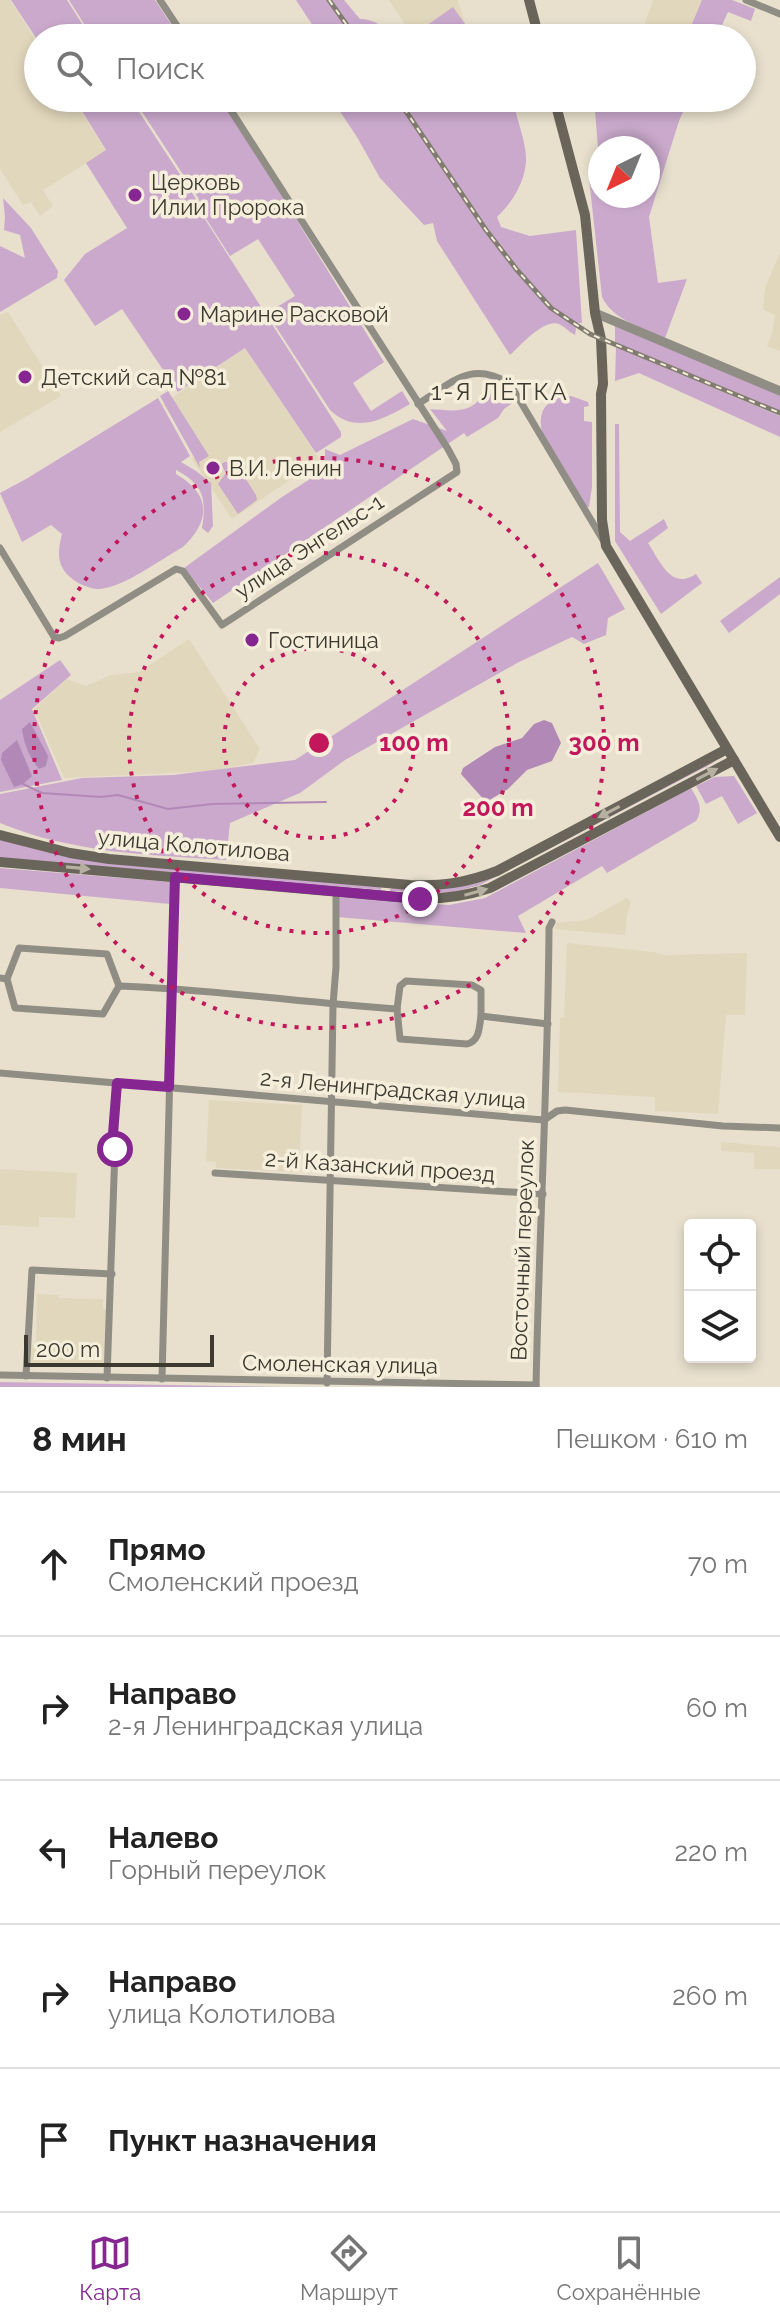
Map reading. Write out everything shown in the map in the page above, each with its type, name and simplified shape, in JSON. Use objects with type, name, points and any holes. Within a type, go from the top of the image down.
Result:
[{"type":"main road","points":[[529,0],[535,24]]},
{"type":"main road","points":[[558,112],[585,215],[595,313],[601,339],[602,520],[606,546],[780,837]]},
{"type":"main road","name":"улица Колотилова","points":[[0,835],[70,853],[109,859],[440,886],[472,881],[497,871],[727,749]]},
{"type":"main road","name":"улица Колотилова","points":[[0,862],[446,899],[490,888],[734,760]]},
{"type":"main road","points":[[386,896],[387,883]]},
{"type":"street","points":[[160,0],[176,24]]},
{"type":"street","points":[[746,0],[780,14]]},
{"type":"street","name":"улица Энгельс-1","points":[[0,548],[54,637],[65,636],[176,569],[183,571],[222,625],[457,472],[448,449],[232,112]]},
{"type":"street","points":[[595,313],[780,391]]},
{"type":"street","points":[[418,404],[471,372],[502,378],[510,384],[606,546]]},
{"type":"street","points":[[162,1379],[175,877]]},
{"type":"street","points":[[327,1383],[336,891]]},
{"type":"street","name":"Восточный переулок","points":[[536,1386],[549,928],[552,922]]},
{"type":"street","points":[[19,948],[107,954],[119,986],[103,1014],[15,1008],[4,978],[19,948]]},
{"type":"street","points":[[406,981],[472,985],[481,990],[481,1016],[477,1038],[467,1044],[400,1039],[397,1009],[400,986],[406,981]]},
{"type":"street","points":[[119,986],[174,988],[397,1009]]},
{"type":"street","points":[[481,1016],[548,1024]]},
{"type":"street","name":"2-я Ленинградская улица","points":[[0,1073],[544,1120],[557,1111],[565,1110],[723,1126],[780,1128]]},
{"type":"street","points":[[107,1378],[117,1083]]},
{"type":"street","name":"2-й Казанский проезд","points":[[215,1173],[543,1194]]},
{"type":"street","points":[[26,1376],[32,1270],[112,1274]]},
{"type":"street","name":"Смоленская улица","points":[[0,1375],[536,1386]]},
{"type":"shaded area","points":[[0,0],[10,0],[25,24],[24,112],[82,112],[106,151],[43,190],[53,206],[40,216],[31,202],[23,205],[0,169]]},
{"type":"shaded area","points":[[11,0],[67,0],[82,24],[27,24]]},
{"type":"shaded area","points":[[69,0],[155,0],[171,24],[84,24]]},
{"type":"shaded area","points":[[296,0],[344,0],[360,19],[379,24],[312,24]]},
{"type":"shaded area","points":[[389,0],[457,0],[466,24],[405,24]]},
{"type":"shaded area","points":[[653,0],[702,0],[692,24],[645,24]]},
{"type":"shaded area","points":[[702,0],[732,0],[755,9],[751,21],[728,12],[722,24],[692,24]]},
{"type":"shaded area","points":[[453,7],[465,24],[429,24]]},
{"type":"shaded area","points":[[83,112],[139,112],[196,199],[191,204],[194,202],[341,432],[341,437],[316,453],[245,348],[178,392],[122,309],[95,326],[64,280],[85,254],[127,228],[86,163],[106,150]]},
{"type":"shaded area","points":[[142,112],[229,112],[384,362],[353,383],[371,411],[402,391],[410,404],[380,419],[360,423],[340,418],[330,410],[267,313],[295,296],[258,239],[230,256],[196,203],[199,199]]},
{"type":"shaded area","points":[[340,112],[516,112],[525,146],[525,169],[517,192],[497,217],[501,227],[530,236],[576,230],[582,323],[577,323],[575,335],[559,324],[546,325],[510,355],[437,241],[433,223],[424,225],[380,178]]},
{"type":"shaded area","points":[[595,112],[683,112],[660,182],[660,136],[597,136]]},
{"type":"shaded area","points":[[3,198],[31,228],[58,271],[57,278],[0,312],[0,246],[25,258],[20,235],[4,230]]},
{"type":"shaded area","points":[[592,208],[652,208],[649,217],[658,283],[687,279],[665,338],[613,312],[602,297]]},
{"type":"shaded area","points":[[780,253],[780,351],[767,346],[775,315],[763,309],[765,288]]},
{"type":"shaded area","name":"Детский сад №81","points":[[8,312],[61,396],[0,432],[0,315]]},
{"type":"shaded area","points":[[615,326],[780,395],[780,412],[615,343]]},
{"type":"shaded area","points":[[616,347],[780,416],[780,437],[639,373],[615,381]]},
{"type":"shaded area","points":[[245,348],[320,460],[232,519],[192,459],[197,455],[163,404]]},
{"type":"shaded area","points":[[490,379],[506,387],[514,402],[498,418],[467,437],[464,433],[213,603],[184,568],[318,474],[325,460],[325,449],[340,455],[413,419],[447,431],[430,409],[471,407],[481,397]]},
{"type":"shaded area","points":[[168,391],[209,456],[199,462],[200,468],[160,396]]},
{"type":"shaded area","points":[[571,396],[588,402],[589,406],[584,407],[584,421],[592,422],[589,507],[585,506],[541,427],[545,407],[562,397]]},
{"type":"shaded area","points":[[158,398],[190,456],[181,462],[211,483],[213,526],[208,533],[202,528],[204,508],[201,493],[192,481],[176,470],[176,474],[196,490],[201,499],[202,517],[192,537],[183,547],[118,584],[97,589],[78,583],[60,562],[62,534],[51,525],[22,542],[0,493]]},
{"type":"shaded area","points":[[615,424],[619,424],[620,532],[630,541],[664,519],[668,528],[648,543],[667,572],[680,579],[696,574],[702,583],[661,614],[615,541]]},
{"type":"shaded area","points":[[235,462],[256,495],[257,500],[238,514],[218,484],[226,473],[221,464]]},
{"type":"shaded area","points":[[598,563],[625,609],[608,618],[606,635],[584,644],[572,637],[519,662],[345,760],[300,793],[230,823],[226,860],[83,847],[0,823],[0,794],[82,778],[173,775],[295,760]]},
{"type":"shaded area","points":[[780,577],[780,594],[729,633],[720,621]]},
{"type":"shaded area","points":[[189,639],[260,749],[253,763],[213,771],[64,778],[34,709],[67,679],[86,686],[111,675],[139,672]]},
{"type":"shaded area","points":[[60,660],[71,675],[32,709],[62,780],[0,792],[0,700]]},
{"type":"shaded area","points":[[544,720],[552,723],[561,743],[552,761],[527,770],[508,789],[486,802],[461,774],[463,768],[495,747],[522,738],[534,724]]},
{"type":"shaded area","points":[[30,722],[48,756],[46,766],[39,769],[23,735],[22,729]]},
{"type":"shaded area","points":[[17,740],[32,776],[14,787],[1,760],[2,753]]},
{"type":"shaded area","points":[[715,762],[480,885],[450,893],[390,891],[391,886],[459,885],[703,765]]},
{"type":"shaded area","points":[[734,776],[757,813],[738,824],[722,796],[706,804],[696,786],[715,777]]},
{"type":"shaded area","points":[[691,788],[700,808],[696,821],[607,873],[602,866],[518,916],[526,933],[337,917],[338,897],[449,905],[485,898]]},
{"type":"shaded area","points":[[0,838],[43,851],[381,885],[381,890],[0,859]]},
{"type":"shaded area","points":[[0,868],[171,882],[170,904],[0,888]]},
{"type":"shaded area","points":[[627,898],[631,903],[625,935],[555,929],[556,923],[587,920]]},
{"type":"shaded area","points":[[567,943],[665,955],[747,953],[745,1015],[726,1015],[718,1114],[655,1111],[655,1097],[558,1092],[560,1018],[564,1017]]},
{"type":"shaded area","points":[[209,1100],[302,1105],[299,1172],[216,1168],[216,1162],[206,1161]]},
{"type":"shaded area","points":[[721,1142],[780,1147],[780,1169],[754,1169],[754,1153],[721,1151]]},
{"type":"shaded area","points":[[0,1169],[77,1173],[75,1218],[39,1217],[39,1227],[0,1225]]},
{"type":"shaded area","points":[[37,1294],[103,1299],[103,1309],[106,1310],[105,1365],[29,1364],[29,1345],[36,1345]]},
{"type":"shaded area","points":[[0,1382],[283,1387],[0,1387]]},
{"type":"waterway","points":[[23,784],[42,793],[101,797],[118,795],[168,809],[212,804],[326,802]]},
{"type":"railway","points":[[329,0],[346,24]]},
{"type":"railway","points":[[406,112],[486,230],[551,308],[590,334],[780,413]]},
{"type":"place","name":"Церковь Илии Пророка","points":[[135,195]]},
{"type":"place","name":"Марине Расковой","points":[[184,314]]},
{"type":"place","name":"Детский сад №81","points":[[25,377]]},
{"type":"place","name":"В.И. Ленин","points":[[213,468]]},
{"type":"place","name":"Гостиница","points":[[252,640]]},
{"type":"district","name":"1-Я ЛЁТКА","points":[[500,392]]},
{"type":"route","points":[[115,1149],[113,1134],[117,1083],[169,1087],[175,877],[420,899]]}]
